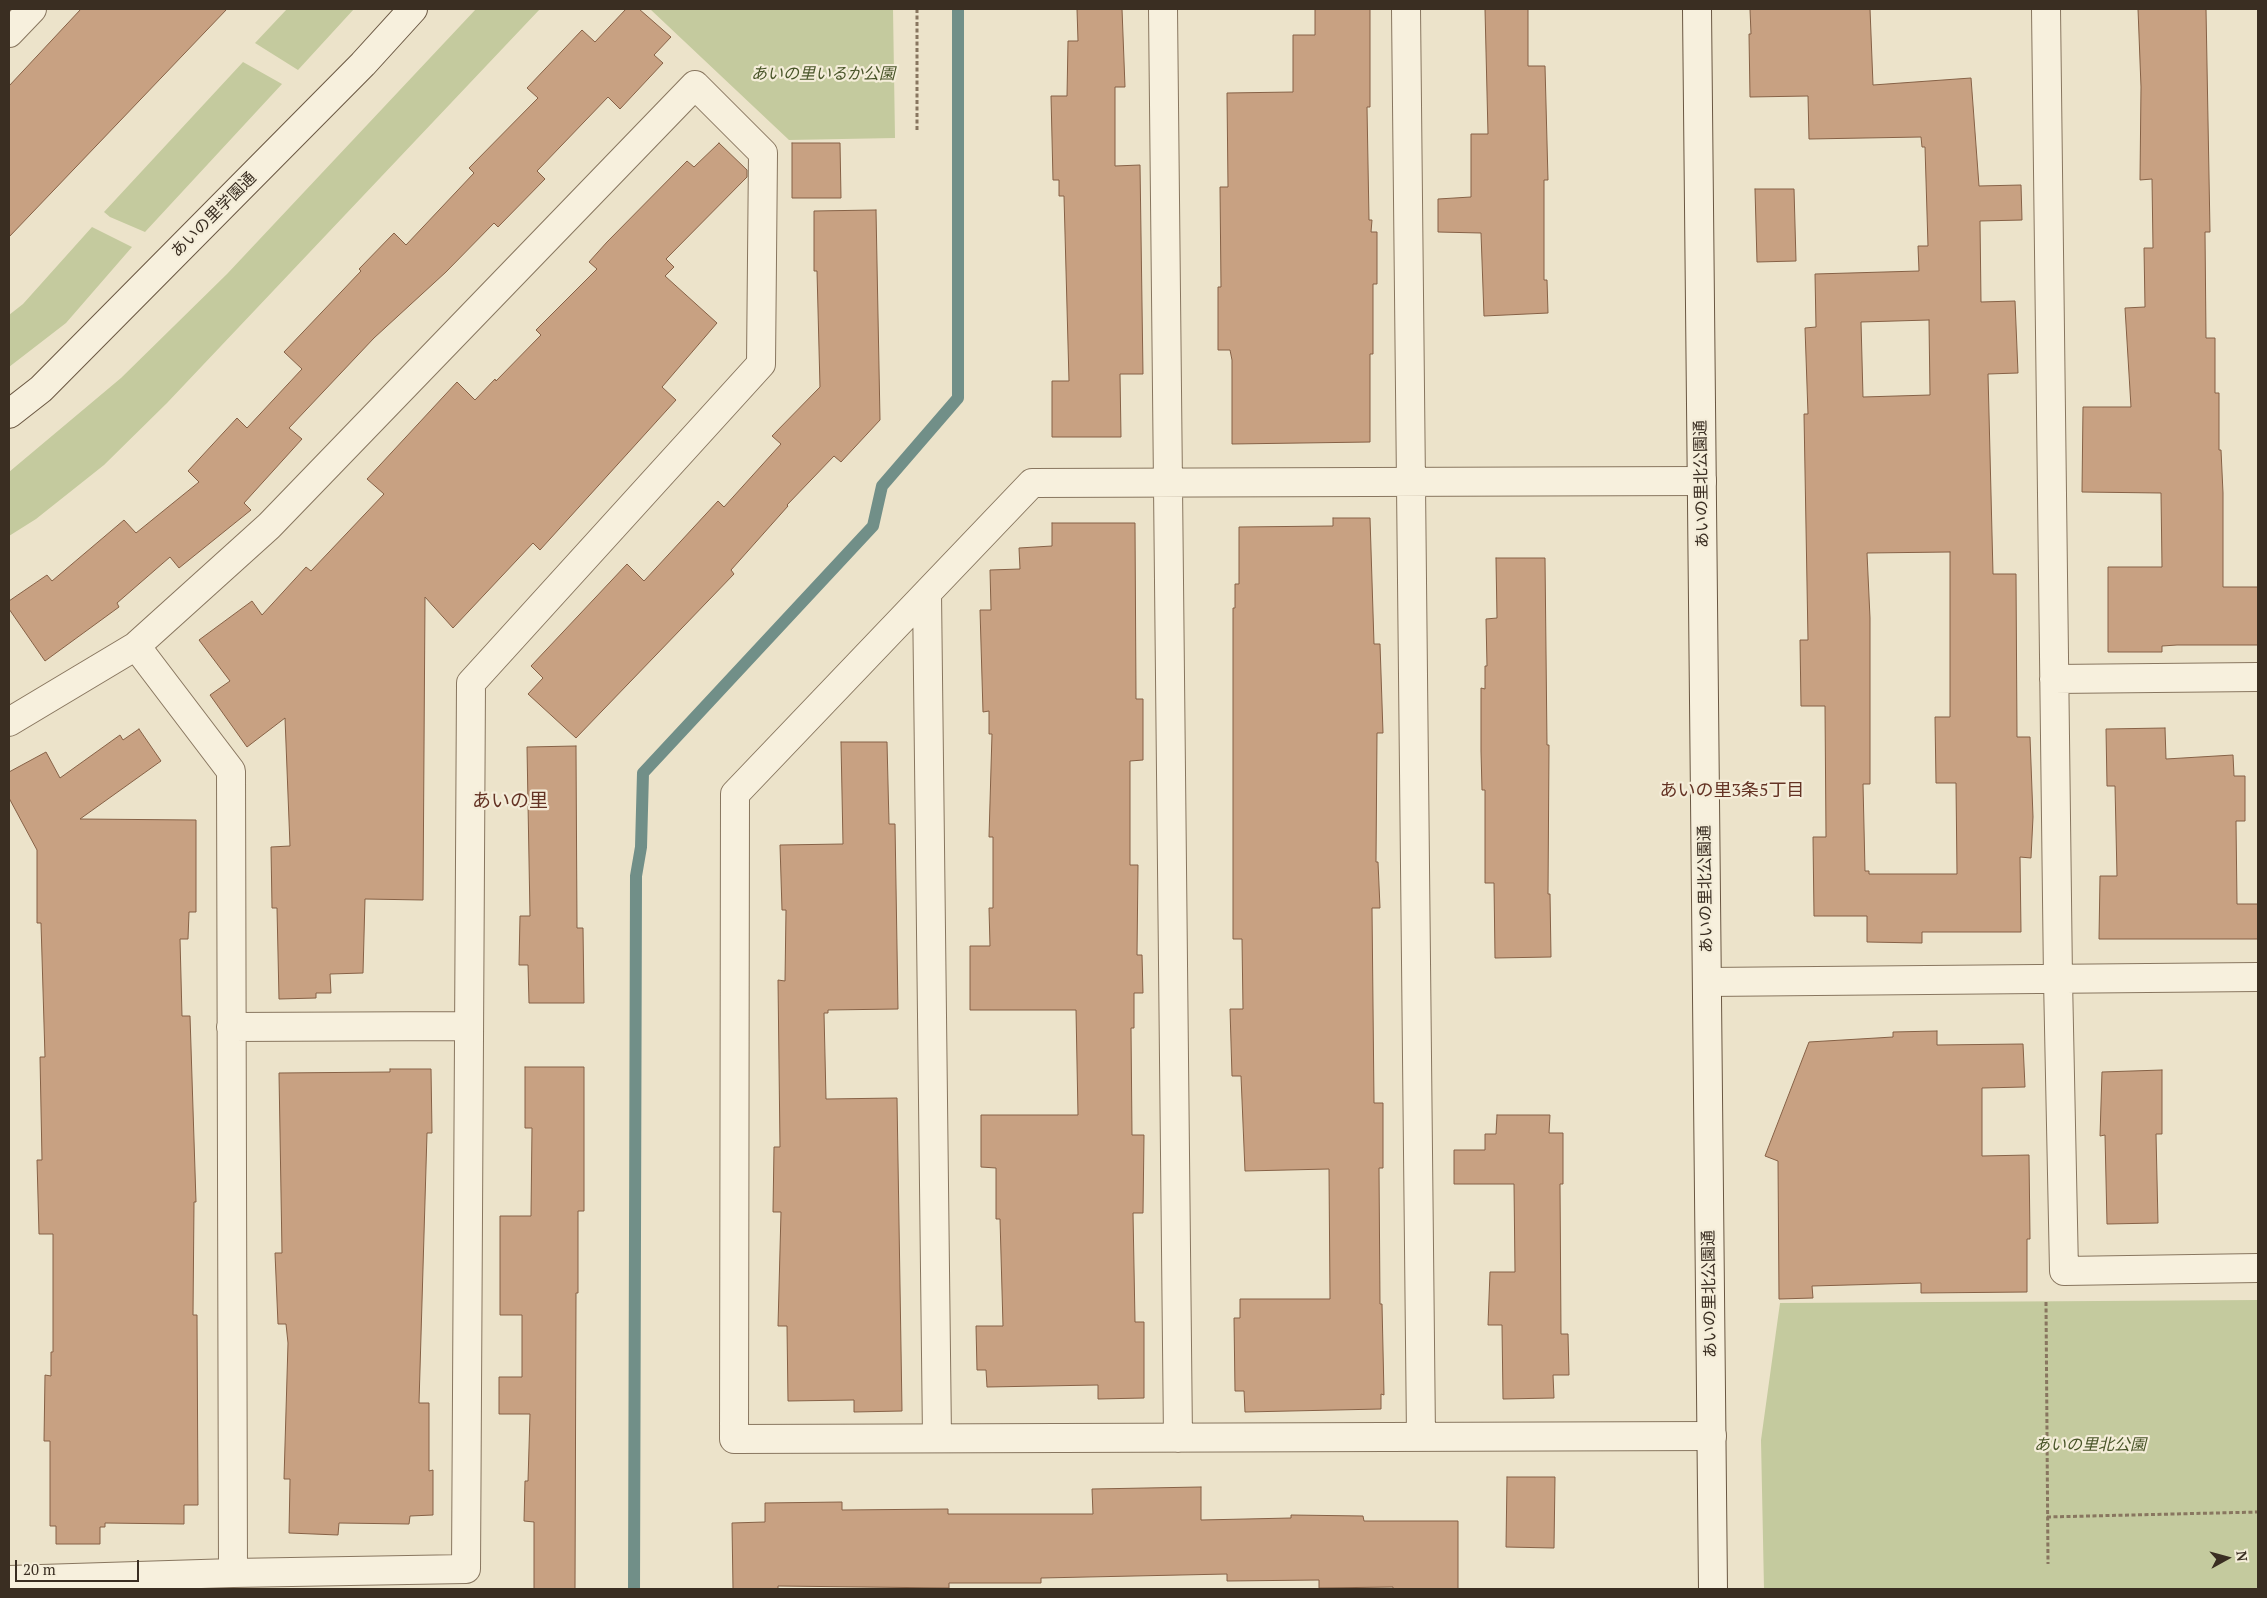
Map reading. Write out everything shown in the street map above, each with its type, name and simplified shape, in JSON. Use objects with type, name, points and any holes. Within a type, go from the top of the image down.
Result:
[{"type":"street","points":[[9,33],[32,9]]},
{"type":"street","name":"あいの里学園通","points":[[9,414],[41,389],[62,368],[364,64],[413,9]]},
{"type":"street","points":[[1163,9],[1178,1438]]},
{"type":"street","points":[[1406,9],[1421,1437]]},
{"type":"street","name":"あいの里北公園通","points":[[1697,9],[1713,1589]]},
{"type":"street","points":[[2046,9],[2058,979],[2064,1271],[2258,1268]]},
{"type":"street","points":[[9,722],[136,646],[269,526],[695,85],[763,153],[761,364],[472,683],[468,1026],[466,1569],[232,1573],[9,1580]]},
{"type":"street","points":[[1702,481],[1032,483],[735,794],[734,1439],[1712,1436]]},
{"type":"street","points":[[927,593],[937,1438]]},
{"type":"street","points":[[136,646],[231,771],[232,1573]]},
{"type":"street","points":[[2054,679],[2258,677]]},
{"type":"street","points":[[1707,982],[2258,977]]},
{"type":"street","points":[[231,1027],[468,1026]]},
{"type":"path","points":[[917,9],[918,132]]},
{"type":"path","points":[[2046,1294],[2048,1564]]},
{"type":"path","points":[[2047,1517],[2258,1512]]},
{"type":"green space","points":[[287,9],[354,9],[298,70],[255,43]]},
{"type":"green space","points":[[476,9],[540,9],[167,403],[104,465],[36,519],[9,536],[9,472],[121,378],[227,274]]},
{"type":"green space","name":"あいの里いるか公園","points":[[650,9],[893,9],[895,138],[789,140]]},
{"type":"green space","points":[[243,62],[282,84],[145,232],[110,217],[104,212]]},
{"type":"green space","points":[[92,227],[132,247],[66,323],[9,367],[9,315],[23,304]]},
{"type":"green space","name":"あいの里北公園","points":[[2258,1300],[2258,1589],[1764,1589],[1761,1440],[1780,1303]]},
{"type":"building","points":[[81,9],[227,9],[9,237],[9,86]]},
{"type":"building","points":[[626,9],[639,9],[671,37],[654,55],[663,63],[620,109],[608,97],[537,171],[545,179],[498,227],[494,223],[446,272],[374,338],[289,428],[302,439],[244,503],[251,510],[179,568],[170,557],[117,603],[119,607],[45,661],[9,609],[9,601],[47,575],[52,581],[124,520],[136,533],[199,482],[188,471],[237,418],[247,428],[302,369],[284,352],[361,271],[359,269],[394,233],[406,245],[474,173],[469,168],[538,98],[527,88],[582,30],[595,42]]},
{"type":"building","points":[[1077,9],[1122,9],[1125,87],[1115,87],[1115,166],[1140,165],[1143,374],[1120,374],[1121,437],[1052,437],[1052,381],[1069,381],[1064,196],[1059,196],[1059,180],[1053,180],[1051,96],[1067,96],[1068,41],[1078,41]]},
{"type":"building","points":[[1315,9],[1370,9],[1370,107],[1367,107],[1369,220],[1372,220],[1371,232],[1377,232],[1377,284],[1373,284],[1373,354],[1370,354],[1370,442],[1232,444],[1232,360],[1230,350],[1218,350],[1218,287],[1221,287],[1220,187],[1228,187],[1227,93],[1293,92],[1293,35],[1315,35]]},
{"type":"building","points":[[1485,9],[1528,9],[1528,66],[1545,66],[1548,180],[1544,180],[1544,280],[1547,280],[1548,313],[1484,316],[1481,233],[1438,232],[1438,199],[1471,197],[1471,134],[1488,134]]},
{"type":"building","points":[[1750,9],[1870,9],[1873,85],[1971,78],[1979,186],[2021,185],[2022,220],[1980,221],[1981,302],[2015,301],[2018,373],[1988,374],[1993,574],[2016,574],[2017,737],[2030,737],[2033,817],[2031,858],[2020,857],[2021,932],[1922,932],[1922,943],[1867,942],[1867,916],[1814,916],[1813,837],[1826,837],[1825,706],[1801,706],[1800,640],[1808,640],[1804,414],[1808,414],[1805,328],[1816,327],[1815,274],[1919,271],[1918,246],[1928,246],[1925,147],[1922,147],[1921,137],[1809,139],[1808,96],[1750,97],[1749,34],[1751,34]],"holes":[[[1929,320],[1930,395],[1863,397],[1861,322]],[[1950,552],[1950,717],[1935,717],[1936,783],[1956,783],[1957,874],[1869,874],[1869,871],[1865,871],[1863,784],[1870,784],[1870,618],[1867,553]]]},
{"type":"building","points":[[2138,9],[2206,9],[2210,232],[2205,232],[2206,338],[2215,338],[2215,393],[2219,393],[2219,450],[2221,450],[2223,493],[2223,587],[2258,587],[2258,645],[2177,645],[2162,646],[2162,652],[2108,652],[2108,567],[2162,567],[2161,493],[2082,492],[2083,407],[2131,407],[2125,308],[2145,307],[2144,248],[2153,248],[2152,179],[2140,180],[2141,87]]},
{"type":"building","points":[[719,143],[747,170],[747,177],[666,259],[674,267],[665,276],[717,323],[662,387],[676,400],[540,550],[533,543],[453,628],[425,597],[423,900],[365,899],[363,973],[330,974],[331,993],[316,993],[316,998],[279,999],[277,908],[272,908],[271,847],[290,846],[285,718],[247,747],[210,695],[230,681],[199,640],[252,601],[262,615],[306,567],[311,571],[384,494],[367,479],[457,382],[475,400],[495,379],[496,381],[541,335],[536,330],[597,269],[589,262],[607,242],[687,161],[694,167]]},
{"type":"building","points":[[792,143],[840,143],[841,198],[792,198]]},
{"type":"building","points":[[1755,189],[1794,189],[1796,261],[1757,262]]},
{"type":"building","points":[[876,210],[880,420],[841,462],[834,456],[787,505],[731,570],[734,574],[576,738],[528,694],[543,678],[531,666],[627,564],[644,581],[718,501],[724,507],[781,444],[772,436],[820,387],[817,271],[814,271],[814,211]]},
{"type":"building","points":[[1333,518],[1370,518],[1374,644],[1380,644],[1383,733],[1377,733],[1376,862],[1378,862],[1380,908],[1372,908],[1374,1103],[1383,1103],[1383,1168],[1379,1168],[1380,1304],[1382,1304],[1384,1395],[1381,1394],[1381,1409],[1245,1412],[1244,1391],[1235,1391],[1234,1318],[1240,1318],[1240,1299],[1330,1299],[1329,1169],[1245,1171],[1241,1076],[1232,1076],[1230,1009],[1243,1009],[1242,939],[1233,939],[1233,608],[1235,608],[1235,584],[1239,584],[1239,527],[1333,526]]},
{"type":"building","points":[[1052,523],[1135,523],[1136,699],[1143,699],[1143,760],[1130,761],[1130,865],[1138,865],[1137,955],[1142,955],[1143,993],[1134,993],[1134,1028],[1131,1028],[1132,1135],[1144,1135],[1143,1213],[1133,1213],[1135,1322],[1144,1322],[1144,1398],[1098,1399],[1098,1385],[987,1387],[986,1370],[977,1370],[976,1326],[1003,1326],[1000,1219],[996,1219],[996,1168],[981,1167],[981,1115],[1078,1115],[1076,1010],[970,1010],[970,946],[990,946],[989,908],[993,908],[993,837],[989,837],[992,734],[989,734],[989,711],[983,712],[980,610],[991,610],[990,570],[1020,569],[1019,548],[1052,546]]},
{"type":"building","points":[[1496,558],[1545,558],[1547,745],[1549,745],[1548,894],[1550,894],[1551,957],[1495,958],[1494,883],[1485,883],[1485,790],[1482,790],[1481,688],[1485,689],[1485,666],[1487,666],[1486,619],[1497,618]]},
{"type":"building","points":[[2165,728],[2166,759],[2233,755],[2234,776],[2245,776],[2245,821],[2236,821],[2237,904],[2258,904],[2258,939],[2099,939],[2100,876],[2117,876],[2115,786],[2107,786],[2106,729]]},
{"type":"building","points":[[139,729],[161,761],[80,819],[196,820],[196,912],[189,912],[188,939],[180,939],[182,1016],[190,1016],[196,1202],[194,1202],[193,1315],[197,1315],[198,1505],[184,1505],[184,1524],[105,1523],[105,1527],[100,1527],[100,1544],[56,1544],[56,1526],[50,1526],[50,1441],[44,1441],[45,1375],[51,1376],[51,1352],[53,1352],[53,1234],[39,1234],[37,1160],[42,1160],[40,1057],[45,1057],[41,923],[37,923],[37,850],[9,798],[9,772],[46,752],[60,778],[120,735],[123,740]]},
{"type":"building","points":[[841,742],[887,742],[889,824],[895,824],[898,1009],[828,1010],[828,1013],[824,1013],[826,1099],[897,1098],[902,1411],[854,1412],[854,1400],[788,1401],[787,1326],[778,1326],[781,1212],[773,1212],[774,1147],[780,1147],[778,980],[785,981],[786,910],[782,910],[780,845],[843,844]]},
{"type":"building","points":[[576,746],[577,928],[583,928],[584,1003],[529,1003],[528,965],[519,965],[520,916],[530,916],[527,747]]},
{"type":"building","points":[[1937,1031],[1937,1045],[2023,1044],[2025,1087],[1982,1088],[1982,1156],[2029,1155],[2030,1239],[2027,1239],[2027,1292],[1921,1293],[1921,1283],[1812,1286],[1813,1298],[1779,1299],[1778,1161],[1765,1156],[1809,1042],[1893,1037],[1893,1032]]},
{"type":"building","points":[[525,1067],[584,1067],[584,1211],[578,1211],[578,1293],[576,1293],[575,1589],[534,1589],[534,1522],[524,1521],[525,1481],[528,1481],[530,1414],[499,1414],[499,1377],[522,1377],[522,1315],[500,1315],[500,1216],[531,1216],[532,1128],[525,1128]]},
{"type":"building","points":[[390,1069],[431,1069],[432,1133],[427,1133],[419,1403],[429,1403],[429,1471],[433,1470],[433,1515],[410,1516],[409,1524],[339,1523],[338,1535],[289,1533],[290,1479],[284,1479],[288,1343],[286,1324],[278,1324],[275,1253],[282,1253],[279,1073],[390,1072]]},
{"type":"building","points":[[2162,1070],[2162,1134],[2156,1134],[2158,1223],[2107,1224],[2105,1135],[2100,1136],[2102,1072]]},
{"type":"building","points":[[1497,1115],[1550,1115],[1549,1133],[1563,1133],[1563,1184],[1560,1184],[1561,1334],[1568,1334],[1569,1375],[1553,1375],[1554,1398],[1503,1399],[1502,1325],[1488,1325],[1490,1272],[1515,1272],[1514,1184],[1454,1184],[1454,1150],[1485,1150],[1485,1134],[1496,1134]]},
{"type":"building","points":[[1507,1477],[1555,1477],[1554,1548],[1506,1547]]},
{"type":"building","points":[[1201,1487],[1201,1520],[1291,1518],[1291,1515],[1363,1516],[1364,1521],[1458,1521],[1458,1589],[1393,1589],[1393,1587],[1319,1588],[1319,1580],[1227,1581],[1227,1574],[1041,1578],[1041,1583],[949,1583],[949,1588],[778,1586],[778,1589],[733,1589],[732,1523],[765,1522],[765,1503],[842,1502],[842,1510],[948,1509],[948,1514],[1093,1514],[1092,1489]]},
{"type":"waterway","points":[[634,1589],[636,876],[641,847],[643,773],[873,526],[882,486],[958,398],[958,9]]},
{"type":"district","name":"あいの里3条5丁目","points":[[1732,791]]},
{"type":"district","name":"あいの里","points":[[510,802]]}]
